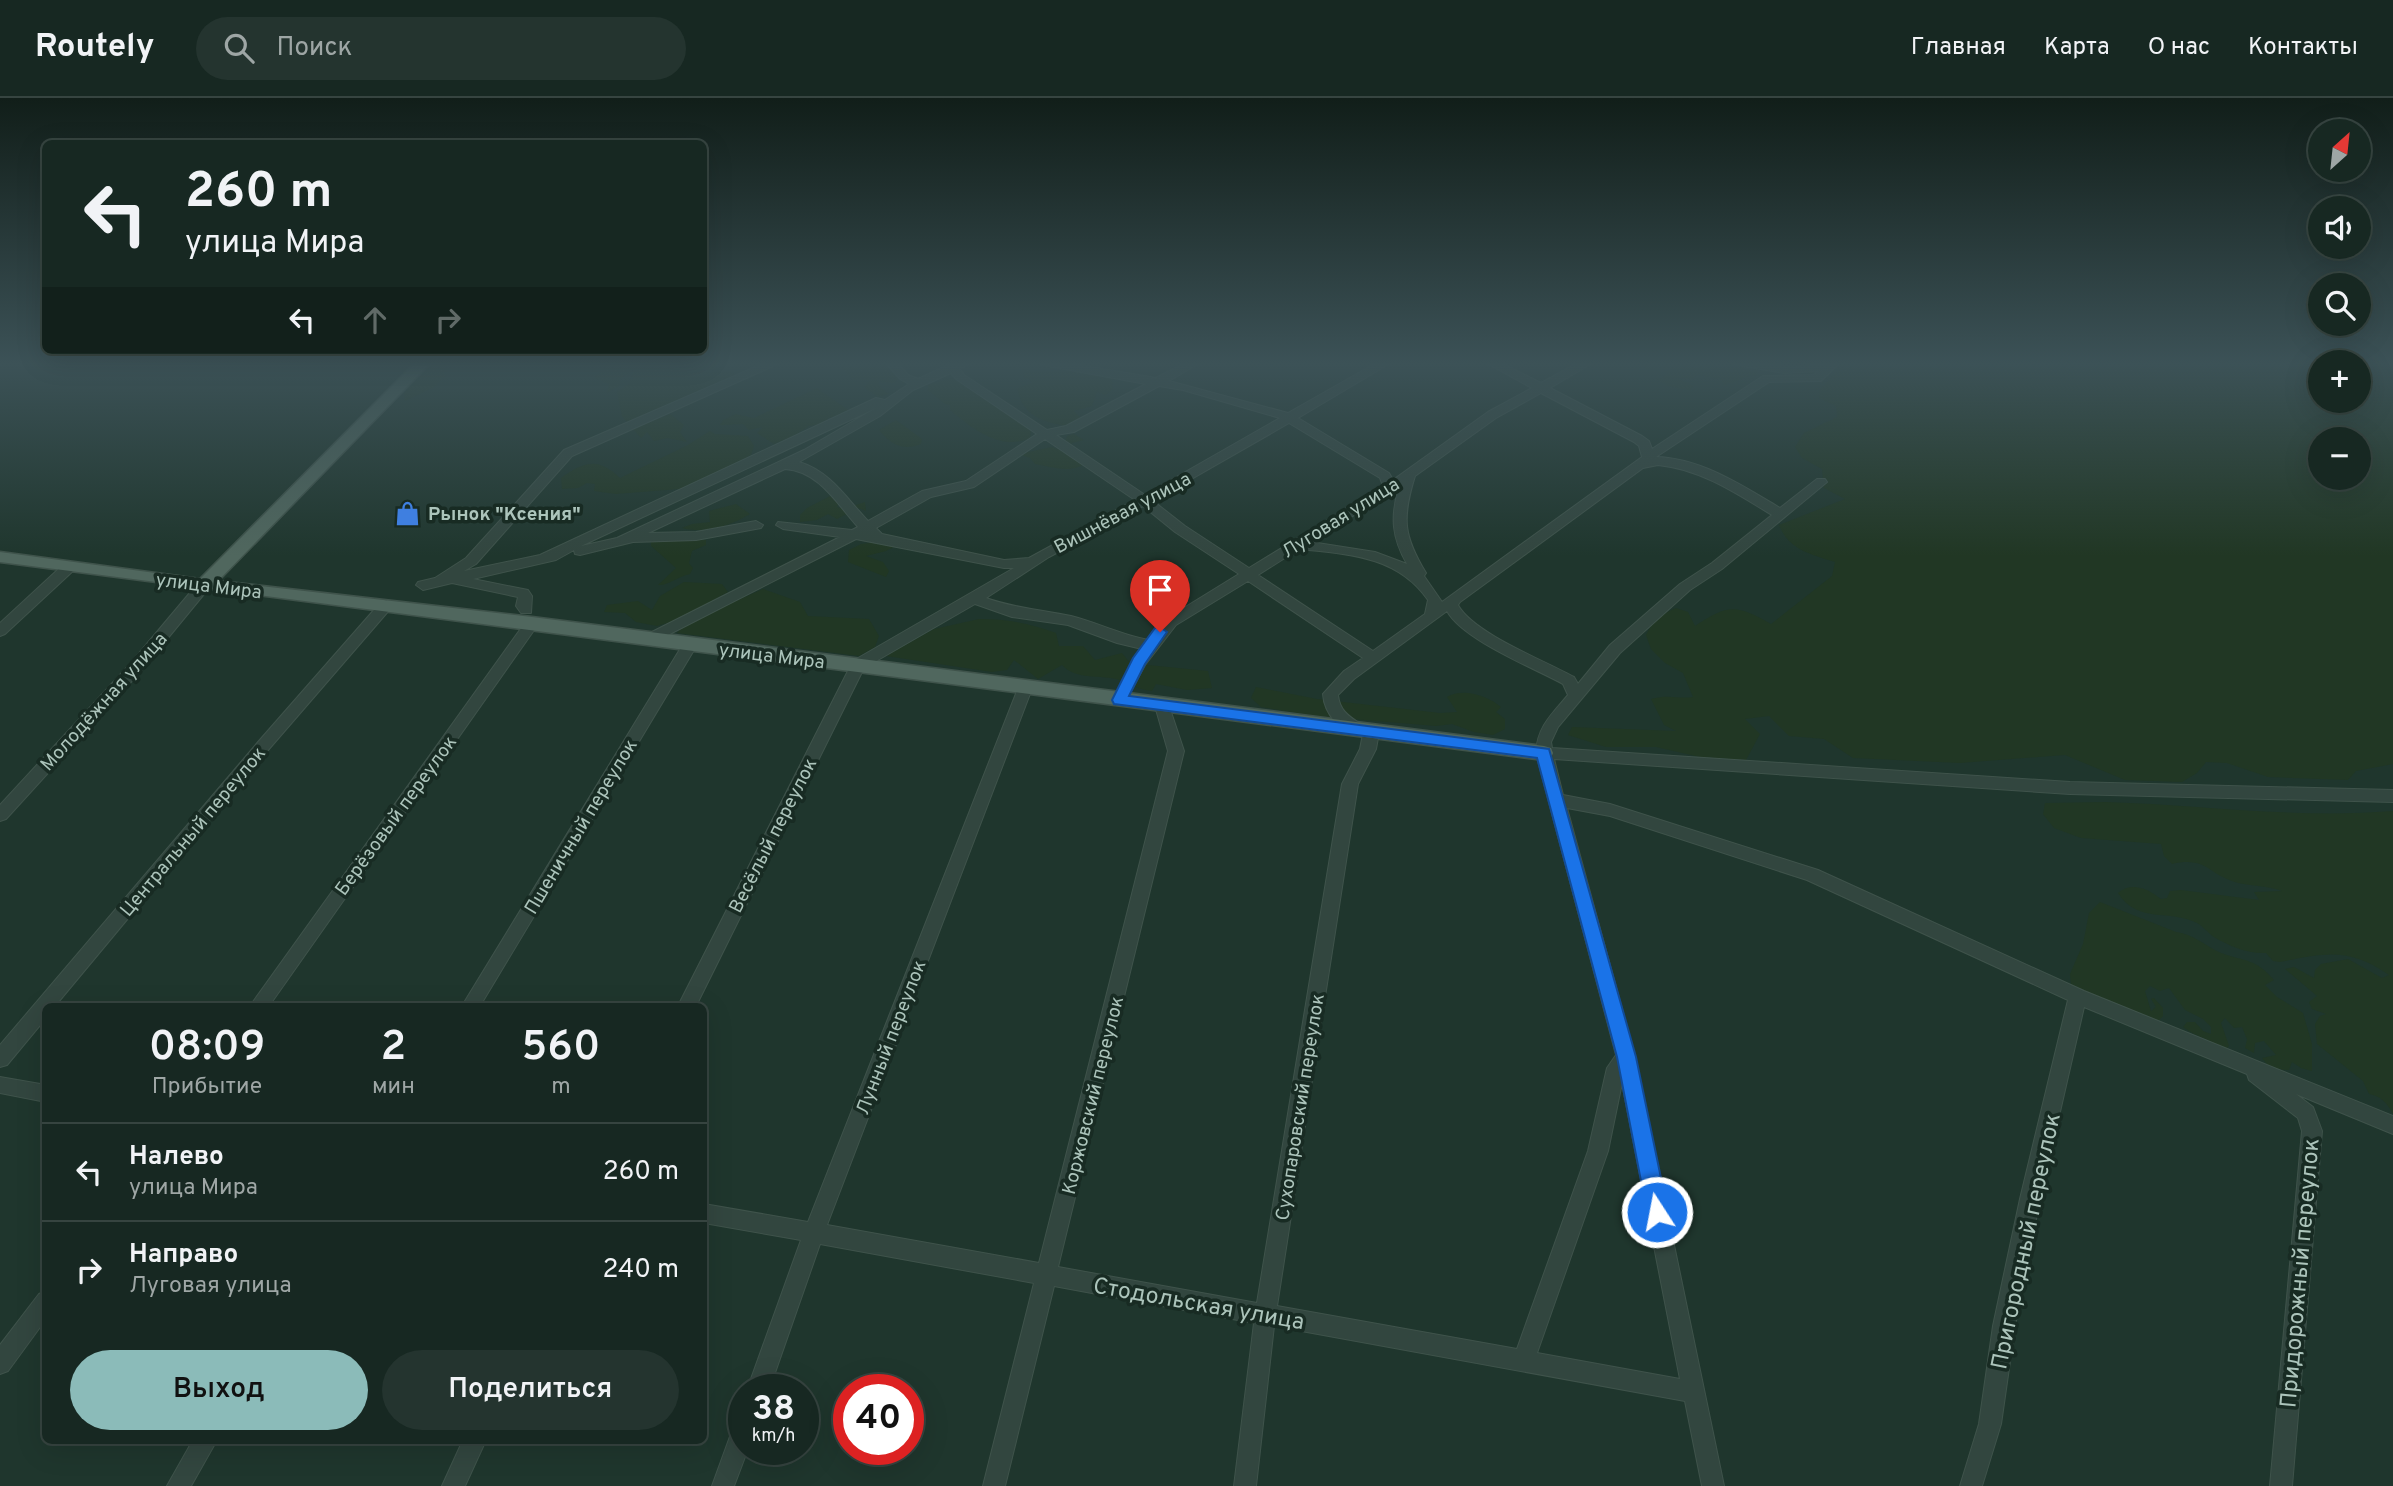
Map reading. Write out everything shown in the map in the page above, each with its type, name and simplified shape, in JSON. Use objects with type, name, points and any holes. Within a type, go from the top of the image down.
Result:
[{"type":"main road","points":[[204,585],[360,427]]},
{"type":"main road","name":"улица Мира","points":[[0,557],[386,606],[529,617],[690,645],[1544,753]]},
{"type":"street","points":[[446,580],[471,561],[568,453],[628,427]]},
{"type":"street","points":[[543,559],[825,427]]},
{"type":"street","points":[[621,541],[779,467],[853,427]]},
{"type":"street","points":[[1033,427],[1144,500],[1180,529],[1246,574],[1372,657]]},
{"type":"street","points":[[649,639],[861,531],[927,494],[970,484],[1020,448],[1045,435],[1074,427]]},
{"type":"street","name":"Вишнёвая улица","points":[[858,665],[974,599],[1044,554],[1274,427]]},
{"type":"street","points":[[1304,427],[1385,476],[1389,486],[1385,491]]},
{"type":"street","name":"Луговая улица","points":[[1119,700],[1150,645],[1171,622],[1385,491],[1475,427]]},
{"type":"street","points":[[1615,427],[1645,444],[1643,462]]},
{"type":"street","points":[[1365,731],[1335,714],[1330,704],[1330,694],[1337,685],[1457,595],[1695,427]]},
{"type":"street","points":[[1643,462],[1685,466],[1742,492],[1782,515]]},
{"type":"street","points":[[779,467],[802,465],[809,470],[833,490],[861,531]]},
{"type":"street","points":[[1409,474],[1396,514],[1397,521],[1405,547],[1435,600],[1431,616]]},
{"type":"street","points":[[1715,1484],[1626,1057],[1556,800],[1543,741],[1552,724],[1615,649],[1685,587],[1702,577],[1821,482]]},
{"type":"street","points":[[1397,521],[1392,552],[1399,564]]},
{"type":"street","points":[[424,586],[621,541],[696,536],[756,525]]},
{"type":"street","points":[[783,525],[861,531],[880,538],[1004,564],[1030,561],[1044,554]]},
{"type":"street","points":[[1297,545],[1346,551],[1399,564],[1422,579]]},
{"type":"street","points":[[0,631],[69,567]]},
{"type":"street","points":[[446,580],[523,593],[526,596],[523,606],[529,617]]},
{"type":"street","name":"Молодёжная улица","points":[[2,812],[135,668],[204,585]]},
{"type":"street","points":[[1457,595],[1451,605],[1455,616],[1569,681],[1576,695]]},
{"type":"street","points":[[974,599],[1012,612],[1070,621],[1122,640],[1150,645]]},
{"type":"street","name":"Центральный переулок","points":[[47,1003],[255,756],[386,606]]},
{"type":"street","name":"Берёзовый переулок","points":[[261,1003],[529,617]]},
{"type":"street","name":"Пшеничный переулок","points":[[473,1003],[690,645]]},
{"type":"street","name":"Весёлый переулок","points":[[689,1003],[858,665]]},
{"type":"street","name":"Лунный переулок","points":[[764,1374],[814,1233],[1026,686]]},
{"type":"street","name":"Коржовский переулок","points":[[994,1486],[1176,751],[1174,738],[1164,723],[1162,706]]},
{"type":"street","name":"Сухопаровский переулок","points":[[1245,1486],[1265,1315],[1350,785],[1368,749],[1365,731]]},
{"type":"street","points":[[1544,753],[2070,789],[2393,796]]},
{"type":"street","points":[[1556,800],[1610,810],[1812,875],[2078,996],[2231,1056],[2393,1125]]},
{"type":"street","name":"Пригородный переулок","points":[[1971,1486],[1990,1424],[2004,1326],[2078,996]]},
{"type":"street","name":"Центральный переулок","points":[[0,1059],[42,1009]]},
{"type":"street","name":"Придорожный переулок","points":[[2231,1056],[2289,1098],[2305,1113],[2312,1131],[2281,1486]]},
{"type":"street","points":[[1523,1362],[1598,1151],[1616,1068],[1626,1057]]},
{"type":"street","points":[[0,1085],[42,1093]]},
{"type":"street","name":"Стодольская улица","points":[[707,1214],[1694,1392]]},
{"type":"street","points":[[0,1363],[42,1306]]},
{"type":"street","points":[[178,1486],[204,1444]]},
{"type":"street","points":[[453,1486],[473,1444]]},
{"type":"street","points":[[723,1486],[731,1465]]},
{"type":"green space","points":[[683,427],[680,432],[687,442],[668,438],[654,441],[647,432],[641,438],[633,429]]},
{"type":"green space","points":[[746,427],[808,427],[774,444],[757,433],[763,427],[749,430]]},
{"type":"green space","points":[[884,427],[905,427],[922,439],[921,444],[903,447],[888,440],[879,430]]},
{"type":"green space","points":[[972,427],[1026,427],[1031,430],[1030,438],[1008,442]]},
{"type":"green space","points":[[1817,427],[2393,427],[2393,764],[2356,771],[2348,780],[2268,777],[2227,763],[2206,762],[2197,773],[2182,782],[2125,780],[2065,755],[1960,763],[1853,758],[1824,739],[1789,736],[1769,716],[1745,719],[1760,734],[1746,760],[1700,757],[1656,747],[1606,747],[1568,735],[1572,727],[1676,731],[1664,725],[1651,699],[1693,697],[1683,673],[1665,663],[1651,649],[1646,635],[1666,613],[1676,608],[1688,612],[1695,626],[1724,610],[1732,609],[1749,613],[1771,624],[1832,576],[1835,562],[1795,546],[1779,525],[1845,499],[1824,488],[1822,469],[1802,458],[1795,447],[1804,433]]},
{"type":"green space","points":[[710,431],[715,434],[748,436],[754,446],[751,455],[708,480],[679,489],[616,494],[594,491],[595,484],[587,483],[578,488],[562,489],[561,478],[584,465],[598,464],[620,478],[688,445]]},
{"type":"green space","points":[[1074,434],[1084,440],[1072,443],[1069,450],[1086,463],[1080,466],[1068,469],[1048,467],[1035,464],[1030,458],[1019,454],[1052,447],[1063,451],[1067,436]]},
{"type":"green space","points":[[836,493],[840,499],[837,507],[844,509],[865,502],[866,511],[858,508],[837,519],[828,514],[817,520],[800,522],[800,515],[807,508]]},
{"type":"green space","points":[[736,504],[750,514],[717,528],[682,528],[710,522],[709,511]]},
{"type":"green space","points":[[651,539],[706,540],[706,545],[692,551],[689,563],[693,568],[690,574],[658,585],[676,568],[651,546]]},
{"type":"green space","points":[[901,543],[886,551],[866,556],[883,562],[889,571],[886,577],[848,562],[849,550],[861,544]]},
{"type":"green space","points":[[684,582],[722,584],[728,592],[677,620],[657,626],[636,622],[625,613],[604,612],[607,605],[638,601],[652,610],[660,596]]},
{"type":"green space","points":[[763,589],[800,602],[808,616],[869,619],[879,636],[875,647],[859,656],[677,633],[686,623]]},
{"type":"green space","points":[[979,619],[1018,622],[1056,633],[1059,646],[1083,646],[1095,660],[1122,653],[1134,668],[1148,665],[1208,671],[1212,688],[1187,690],[1156,684],[1152,691],[1113,678],[1075,673],[1062,665],[1038,679],[1014,660],[1007,670],[992,672],[886,656],[934,629]]},
{"type":"green space","points":[[1256,687],[1317,699],[1440,713],[1457,712],[1447,697],[1468,693],[1482,696],[1501,707],[1496,712],[1505,719],[1505,729],[1493,735],[1452,724],[1436,726],[1316,716],[1261,707],[1251,698]]},
{"type":"green space","points":[[2106,802],[2285,812],[2393,811],[2393,1114],[2377,1096],[2369,1094],[2363,1081],[2317,1044],[2315,1024],[2320,1016],[2326,1014],[2312,1009],[2309,1002],[2317,996],[2285,969],[2294,967],[2314,978],[2315,970],[2321,964],[2348,959],[2382,978],[2389,975],[2375,966],[2349,956],[2324,955],[2273,961],[2266,953],[2246,951],[2226,943],[2187,919],[2135,909],[2118,893],[2134,887],[2151,892],[2161,899],[2167,898],[2170,891],[2181,890],[2259,900],[2254,892],[2282,891],[2228,880],[2193,862],[2172,864],[2164,856],[2161,844],[2081,838],[2054,828],[2043,814],[2045,803]]},
{"type":"green space","points":[[2100,902],[2188,935],[2221,953],[2261,968],[2274,980],[2265,985],[2277,997],[2303,1013],[2312,1044],[2312,1071],[2292,1062],[2289,1070],[2271,1069],[2262,1058],[2276,1055],[2264,1041],[2255,1043],[2254,1053],[2245,1048],[2247,1039],[2242,1027],[2234,1028],[2225,1018],[2221,1023],[2229,1046],[2225,1050],[2188,1030],[2183,1027],[2187,1022],[2195,1022],[2203,1031],[2211,1034],[2211,1027],[2203,1019],[2185,1010],[2169,988],[2160,991],[2150,986],[2145,991],[2151,1011],[2156,1007],[2151,999],[2154,998],[2163,1008],[2163,1016],[2158,1021],[2085,996],[2071,985],[2070,974],[2083,944],[2089,913]]},
{"type":"place","name":"Рынок \"Ксения\"","points":[[408,513]]},
{"type":"route","points":[[1160,632],[1139,662],[1119,700],[1544,753],[1626,1057],[1657,1212]]}]
